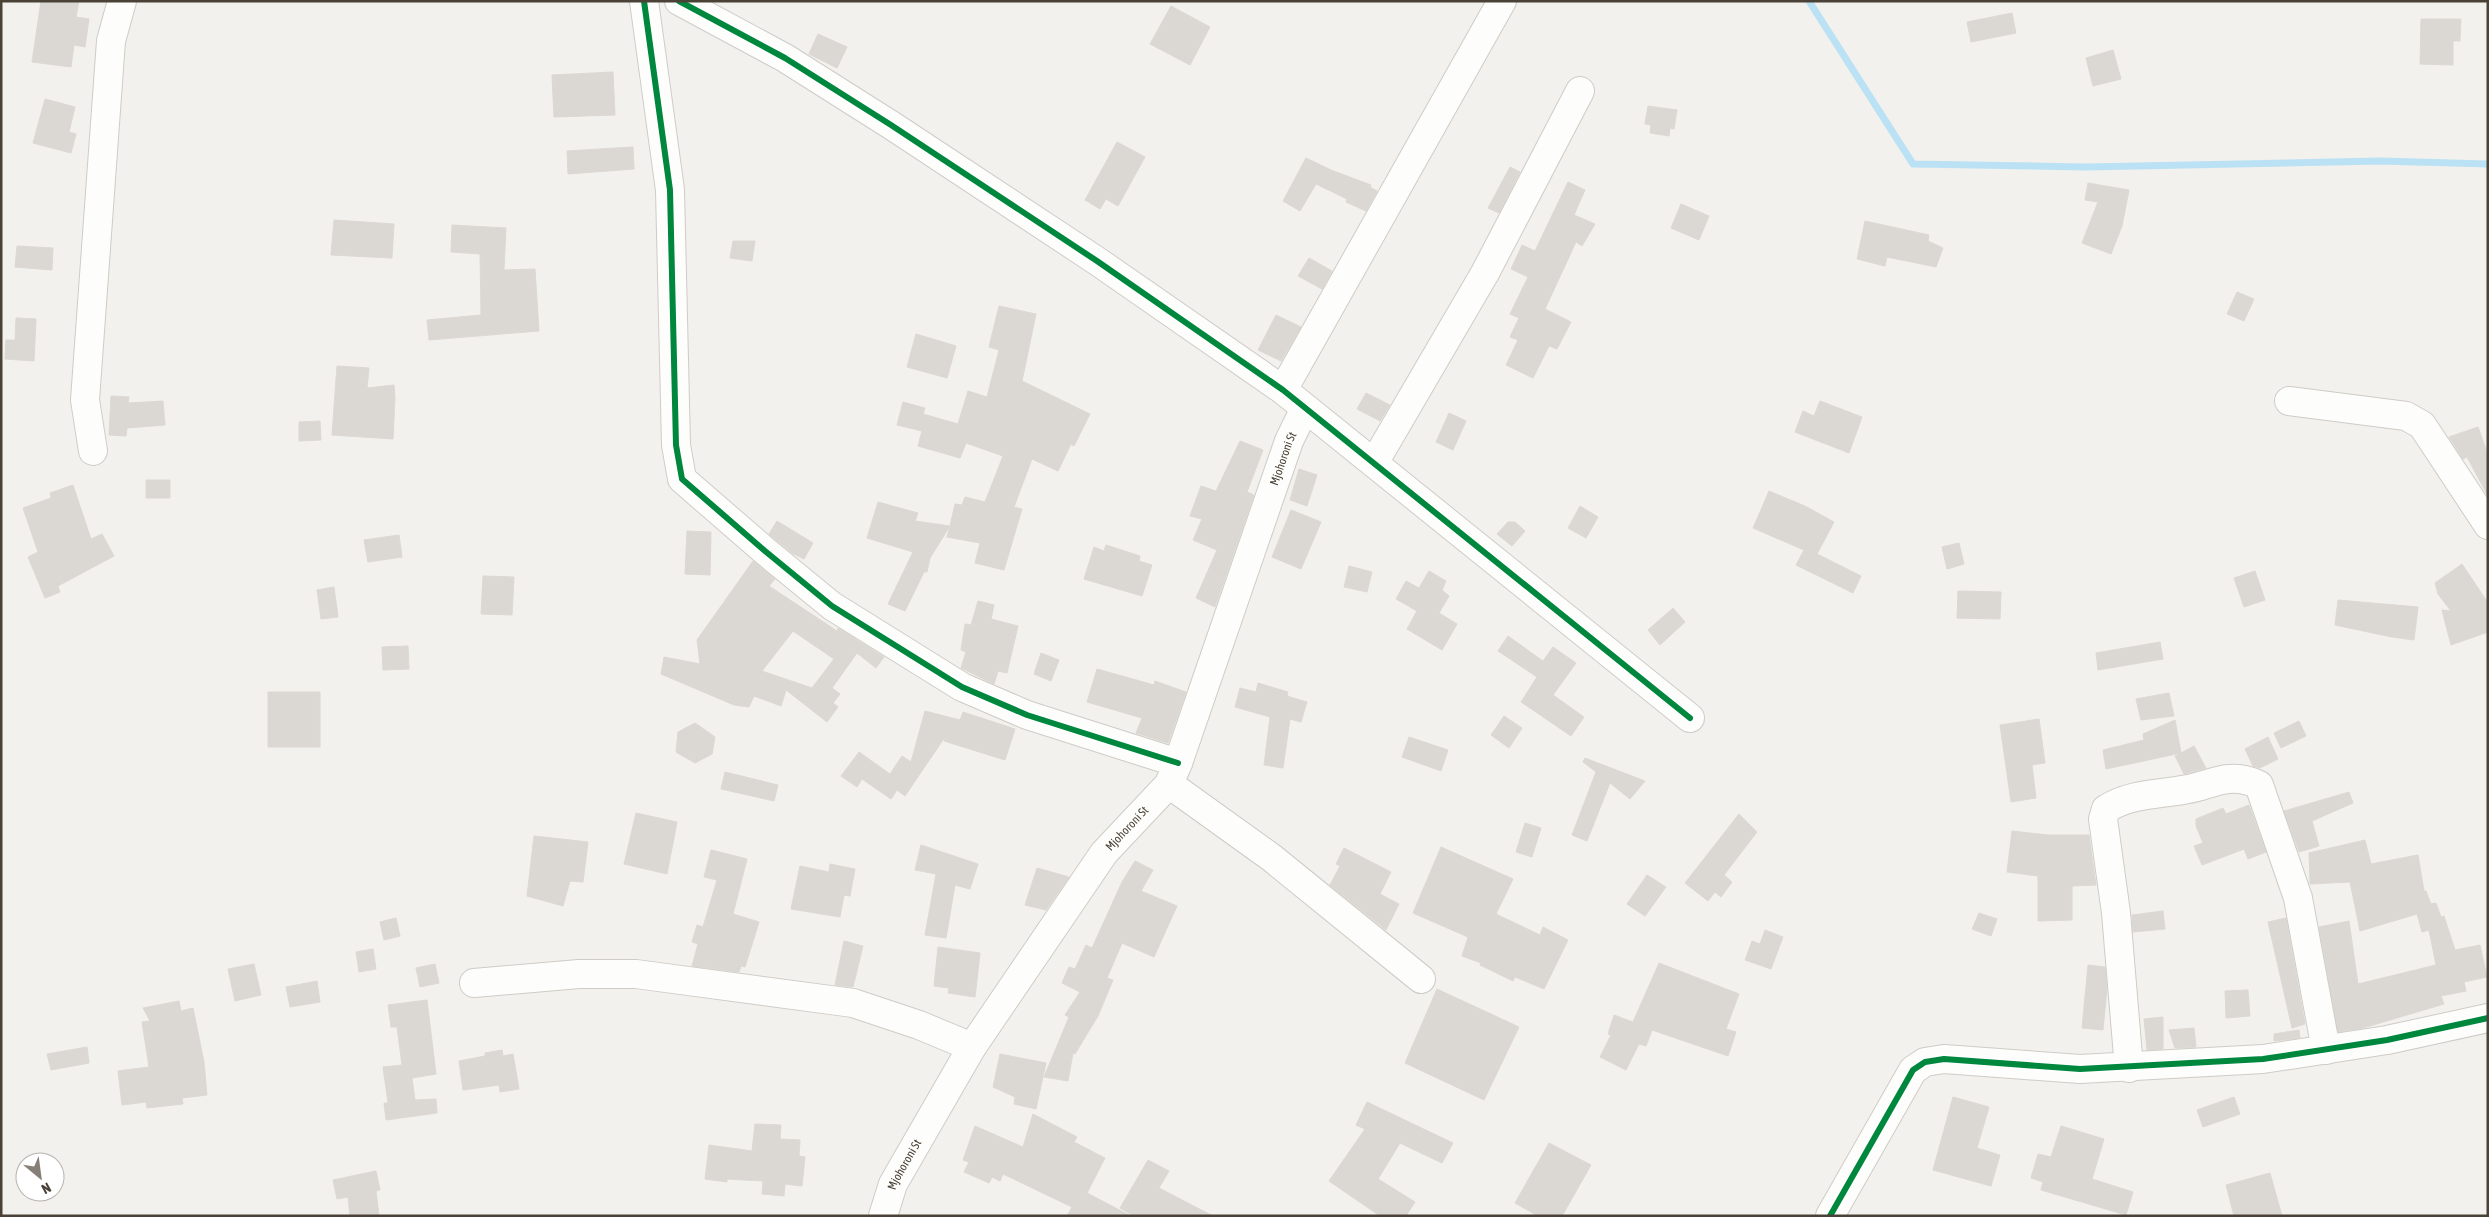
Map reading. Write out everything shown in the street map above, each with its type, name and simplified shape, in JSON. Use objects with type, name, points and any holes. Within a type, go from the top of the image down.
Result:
[{"type":"street","points":[[93,451],[85,400],[111,41],[122,1]]},
{"type":"street","points":[[644,1],[670,190],[676,445],[682,479],[832,606],[962,687],[1173,773],[1272,858],[1420,979]]},
{"type":"street","points":[[679,1],[785,58],[891,125],[1097,261],[1283,390],[1690,718]]},
{"type":"street","points":[[1283,390],[1502,1]]},
{"type":"street","points":[[1374,463],[1485,272],[1580,91]]},
{"type":"street","points":[[2289,401],[2406,416],[2422,425],[2488,525]]},
{"type":"street","name":"Mjohoroni St","points":[[883,1216],[893,1184],[972,1047],[1104,853],[1173,773],[1289,441],[1305,408]]},
{"type":"street","points":[[2129,1068],[2116,914],[2103,819],[2106,809],[2117,802],[2136,796],[2188,789],[2229,779],[2249,780],[2259,785],[2266,802],[2298,898],[2326,1050]]},
{"type":"street","points":[[474,984],[579,974],[646,975],[853,1003],[919,1025],[972,1047]]},
{"type":"street","points":[[1830,1216],[1913,1070],[1925,1062],[1944,1059],[2080,1069],[2129,1068],[2263,1059],[2387,1040],[2488,1018]]},
{"type":"building","points":[[41,1],[79,1],[76,17],[89,19],[85,47],[74,45],[71,67],[32,62]]},
{"type":"building","points":[[1171,6],[1210,27],[1190,65],[1150,44]]},
{"type":"building","points":[[2012,13],[2016,33],[1971,42],[1967,22]]},
{"type":"building","points":[[2421,19],[2461,19],[2460,41],[2453,41],[2453,65],[2420,64]]},
{"type":"building","points":[[818,34],[847,47],[837,68],[809,54]]},
{"type":"building","points":[[2113,50],[2121,79],[2093,86],[2086,58]]},
{"type":"building","points":[[613,72],[615,115],[554,117],[552,75]]},
{"type":"building","points":[[45,99],[75,107],[69,132],[76,134],[71,153],[33,143]]},
{"type":"building","points":[[1648,106],[1677,110],[1674,129],[1670,128],[1669,136],[1650,133],[1651,125],[1645,124]]},
{"type":"building","points":[[1117,142],[1145,157],[1118,206],[1106,199],[1100,209],[1085,200]]},
{"type":"building","points":[[633,147],[634,169],[568,174],[567,151]]},
{"type":"building","points":[[1306,158],[1371,185],[1370,187],[1377,191],[1366,211],[1346,202],[1347,199],[1316,184],[1300,211],[1283,201]]},
{"type":"building","points":[[1510,167],[1520,172],[1499,213],[1488,208]]},
{"type":"building","points":[[1568,182],[1585,190],[1574,215],[1595,224],[1582,246],[1576,242],[1545,309],[1571,322],[1557,349],[1549,346],[1533,378],[1506,365],[1518,340],[1510,337],[1519,318],[1510,314],[1528,277],[1511,269],[1522,245],[1535,251]]},
{"type":"building","points":[[2088,183],[2129,190],[2122,226],[2111,254],[2082,243],[2098,202],[2085,200]]},
{"type":"building","points":[[1681,204],[1709,216],[1699,240],[1671,228]]},
{"type":"building","points":[[334,220],[394,224],[392,258],[331,255]]},
{"type":"building","points":[[1865,221],[1929,235],[1928,241],[1943,248],[1936,267],[1887,257],[1885,266],[1857,259]]},
{"type":"building","points":[[452,225],[506,228],[504,270],[535,269],[539,331],[429,340],[427,320],[481,315],[480,254],[451,252]]},
{"type":"building","points":[[733,241],[755,241],[752,261],[730,258]]},
{"type":"building","points":[[17,246],[53,248],[52,270],[15,267]]},
{"type":"building","points":[[1309,258],[1332,271],[1322,289],[1298,276]]},
{"type":"building","points":[[2237,292],[2254,299],[2244,321],[2227,314]]},
{"type":"building","points":[[999,306],[1036,314],[1022,381],[1090,414],[1074,446],[1071,444],[1058,471],[1032,459],[1014,507],[1022,509],[1004,570],[975,563],[980,543],[947,537],[955,504],[962,505],[965,497],[985,502],[1003,456],[966,443],[960,458],[918,446],[922,431],[897,425],[903,402],[925,408],[923,414],[958,424],[968,391],[987,397],[999,350],[989,347]]},
{"type":"building","points":[[1276,315],[1301,327],[1281,361],[1258,350]]},
{"type":"building","points":[[16,318],[36,319],[34,361],[5,359],[6,340],[15,340]]},
{"type":"building","points":[[916,334],[956,346],[947,378],[907,367]]},
{"type":"building","points":[[337,366],[369,368],[367,388],[394,385],[393,439],[332,435]]},
{"type":"building","points":[[1366,393],[1390,405],[1380,421],[1357,409]]},
{"type":"building","points":[[111,396],[129,397],[128,403],[163,401],[165,425],[127,428],[126,436],[109,435]]},
{"type":"building","points":[[1820,401],[1862,417],[1849,453],[1795,432],[1803,411],[1814,416]]},
{"type":"building","points":[[1449,413],[1466,421],[1453,450],[1436,442]]},
{"type":"building","points":[[320,421],[321,440],[299,441],[299,422]]},
{"type":"building","points":[[2478,427],[2488,455],[2488,496],[2467,457],[2463,459],[2449,437]]},
{"type":"building","points":[[1240,441],[1263,450],[1247,492],[1254,495],[1215,607],[1196,598],[1217,550],[1193,540],[1202,519],[1190,516],[1201,486],[1216,491]]},
{"type":"building","points":[[1299,469],[1317,475],[1307,506],[1290,500]]},
{"type":"building","points":[[146,480],[170,480],[170,498],[146,498]]},
{"type":"building","points":[[73,485],[91,539],[102,534],[114,556],[58,586],[60,592],[45,598],[28,557],[38,552],[23,508],[51,498],[50,493]]},
{"type":"building","points":[[1769,491],[1805,506],[1834,522],[1817,554],[1861,576],[1853,593],[1796,565],[1804,550],[1753,528]]},
{"type":"building","points":[[878,502],[918,513],[915,521],[950,526],[930,558],[927,572],[924,572],[905,611],[888,604],[913,552],[867,538]]},
{"type":"building","points":[[1580,506],[1598,517],[1586,538],[1568,528]]},
{"type":"building","points":[[1291,510],[1321,522],[1301,569],[1272,557]]},
{"type":"building","points":[[777,521],[813,543],[804,559],[792,553],[769,534]]},
{"type":"building","points":[[1508,522],[1515,522],[1525,531],[1512,546],[1497,534]]},
{"type":"building","points":[[687,531],[711,532],[710,575],[685,574]]},
{"type":"building","points":[[399,535],[402,557],[368,562],[364,540]]},
{"type":"building","points":[[1959,543],[1964,564],[1947,569],[1942,547]]},
{"type":"building","points":[[1106,545],[1140,556],[1139,561],[1152,565],[1142,596],[1084,579],[1094,547],[1104,551]]},
{"type":"building","points":[[753,561],[775,579],[769,586],[837,631],[838,628],[884,657],[876,668],[857,653],[832,688],[840,694],[833,703],[838,707],[827,722],[786,690],[781,706],[754,696],[749,707],[734,705],[661,674],[664,657],[700,664],[697,640]],"holes":[[[793,631],[834,659],[812,688],[762,671]]]},
{"type":"building","points":[[2462,564],[2488,603],[2488,632],[2451,645],[2442,610],[2451,611],[2438,594],[2435,583]]},
{"type":"building","points":[[1349,566],[1372,572],[1367,592],[1344,587]]},
{"type":"building","points":[[1429,571],[1446,581],[1442,590],[1449,596],[1439,613],[1457,624],[1442,650],[1407,629],[1417,611],[1396,599],[1406,581],[1419,588]]},
{"type":"building","points":[[2255,571],[2265,600],[2244,607],[2234,578]]},
{"type":"building","points":[[483,576],[514,577],[512,615],[481,614]]},
{"type":"building","points":[[334,587],[338,617],[321,619],[317,590]]},
{"type":"building","points":[[1958,591],[2001,592],[2000,619],[1957,618]]},
{"type":"building","points":[[2338,600],[2418,607],[2414,640],[2335,625]]},
{"type":"building","points":[[978,601],[994,605],[991,619],[1018,626],[1007,673],[998,671],[994,684],[961,668],[966,652],[961,650],[965,624],[971,625]]},
{"type":"building","points":[[1673,608],[1685,622],[1660,645],[1648,630]]},
{"type":"building","points":[[1508,636],[1543,661],[1553,647],[1576,663],[1553,695],[1584,717],[1571,736],[1521,702],[1537,677],[1498,651]]},
{"type":"building","points":[[2160,642],[2163,659],[2098,670],[2096,653]]},
{"type":"building","points":[[408,646],[409,669],[383,670],[382,647]]},
{"type":"building","points":[[1041,653],[1059,660],[1051,681],[1034,674]]},
{"type":"building","points":[[1097,669],[1154,685],[1155,681],[1186,692],[1168,743],[1136,733],[1142,718],[1087,702]]},
{"type":"building","points":[[1258,683],[1288,692],[1287,696],[1307,702],[1301,722],[1290,719],[1283,768],[1264,765],[1270,717],[1235,707],[1240,688],[1256,692]]},
{"type":"building","points":[[268,692],[320,692],[320,747],[268,747]]},
{"type":"building","points":[[2169,693],[2174,716],[2141,720],[2136,699]]},
{"type":"building","points":[[925,711],[960,720],[963,712],[1015,729],[1005,760],[944,741],[945,737],[905,796],[897,790],[891,799],[862,779],[857,787],[841,776],[859,752],[890,774],[902,756],[911,762]]},
{"type":"building","points":[[1504,716],[1522,728],[1509,748],[1491,735]]},
{"type":"building","points":[[2039,719],[2045,763],[2032,765],[2036,798],[2011,802],[2000,725]]},
{"type":"building","points":[[2175,720],[2181,753],[2106,769],[2103,750],[2144,740],[2143,734]]},
{"type":"building","points":[[2299,721],[2306,736],[2281,748],[2274,733]]},
{"type":"building","points":[[695,723],[715,737],[712,754],[695,763],[676,752],[678,732]]},
{"type":"building","points":[[1409,737],[1448,750],[1441,771],[1402,757]]},
{"type":"building","points":[[2268,737],[2278,759],[2260,768],[2253,766],[2245,749]]},
{"type":"building","points":[[2194,746],[2206,768],[2184,774],[2175,756]]},
{"type":"building","points":[[1585,758],[1645,781],[1630,799],[1610,783],[1587,841],[1572,835],[1596,772],[1583,762]]},
{"type":"building","points":[[725,772],[778,785],[774,801],[721,789]]},
{"type":"building","points":[[2349,792],[2353,803],[2312,821],[2319,846],[2299,852],[2284,811]]},
{"type":"building","points":[[2249,805],[2266,852],[2248,859],[2244,849],[2202,865],[2194,846],[2203,843],[2196,826],[2196,819],[2223,808],[2226,814]]},
{"type":"building","points":[[636,813],[677,822],[667,874],[624,864]]},
{"type":"building","points":[[1739,814],[1757,832],[1724,875],[1732,882],[1721,897],[1715,892],[1708,901],[1685,883]]},
{"type":"building","points":[[1525,823],[1541,828],[1532,857],[1516,852]]},
{"type":"building","points":[[2012,831],[2048,835],[2089,835],[2096,885],[2072,886],[2072,920],[2038,921],[2038,876],[2007,872]]},
{"type":"building","points":[[534,836],[588,842],[583,882],[570,881],[563,906],[527,896]]},
{"type":"building","points":[[2365,840],[2371,864],[2418,855],[2424,891],[2426,891],[2431,904],[2436,903],[2441,917],[2444,916],[2455,950],[2480,945],[2487,977],[2464,982],[2466,991],[2441,996],[2444,1004],[2363,1028],[2338,1032],[2319,927],[2349,921],[2358,984],[2436,965],[2429,930],[2422,932],[2417,914],[2360,931],[2350,882],[2310,884],[2309,853]]},
{"type":"building","points":[[921,845],[978,864],[970,889],[955,885],[946,938],[925,935],[936,874],[915,870]]},
{"type":"building","points":[[1441,847],[1513,879],[1496,914],[1540,935],[1543,927],[1568,940],[1544,989],[1515,977],[1513,981],[1480,965],[1481,963],[1462,956],[1468,937],[1413,913]]},
{"type":"building","points":[[1344,848],[1391,872],[1380,894],[1399,904],[1386,930],[1330,885],[1340,866],[1336,864]]},
{"type":"building","points":[[711,850],[747,859],[733,914],[759,922],[745,967],[741,966],[739,972],[692,966],[698,944],[692,942],[697,925],[703,927],[717,880],[704,877]]},
{"type":"building","points":[[1135,861],[1153,870],[1141,891],[1177,906],[1154,957],[1122,943],[1107,978],[1113,980],[1098,1016],[1075,1054],[1073,1053],[1068,1081],[1044,1077],[1069,1017],[1065,1015],[1080,992],[1062,983],[1069,967],[1075,969],[1086,945],[1092,948],[1122,882]]},
{"type":"building","points":[[830,864],[855,869],[850,896],[844,895],[840,917],[791,909],[800,866],[829,872]]},
{"type":"building","points":[[1037,868],[1069,877],[1046,910],[1025,905]]},
{"type":"building","points":[[1647,875],[1666,887],[1645,916],[1627,904]]},
{"type":"building","points":[[2163,911],[2165,929],[2133,932],[2132,915]]},
{"type":"building","points":[[1979,913],[1997,919],[1991,936],[1972,929]]},
{"type":"building","points":[[396,918],[400,936],[384,940],[380,922]]},
{"type":"building","points":[[2286,918],[2305,1024],[2292,1028],[2268,922]]},
{"type":"building","points":[[1765,930],[1783,937],[1771,969],[1745,960],[1752,941],[1760,944]]},
{"type":"building","points":[[844,941],[863,946],[853,987],[835,985]]},
{"type":"building","points":[[938,947],[980,953],[975,997],[948,993],[949,988],[934,986]]},
{"type":"building","points":[[373,949],[376,969],[359,972],[356,952]]},
{"type":"building","points":[[1659,963],[1739,994],[1726,1029],[1736,1032],[1728,1056],[1652,1030],[1646,1046],[1639,1044],[1626,1070],[1600,1057],[1611,1035],[1608,1034],[1614,1015],[1633,1022]]},
{"type":"building","points":[[254,964],[261,995],[235,1001],[228,969]]},
{"type":"building","points":[[435,964],[439,983],[420,987],[416,968]]},
{"type":"building","points":[[2088,965],[2105,967],[2107,988],[2103,1030],[2082,1028]]},
{"type":"building","points":[[317,981],[320,1002],[290,1007],[286,987]]},
{"type":"building","points":[[1437,989],[1519,1027],[1484,1100],[1405,1063]]},
{"type":"building","points":[[2248,990],[2250,1016],[2226,1018],[2225,991]]},
{"type":"building","points":[[427,1000],[436,1074],[412,1078],[415,1100],[436,1099],[437,1113],[386,1120],[384,1103],[388,1103],[383,1067],[402,1065],[397,1027],[391,1027],[388,1005]]},
{"type":"building","points":[[179,1001],[181,1011],[193,1008],[204,1062],[207,1095],[182,1098],[183,1104],[147,1108],[146,1102],[122,1105],[118,1071],[149,1067],[142,1022],[150,1021],[143,1008]]},
{"type":"building","points":[[2163,1017],[2163,1049],[2147,1050],[2144,1019]]},
{"type":"building","points":[[2194,1028],[2196,1047],[2175,1048],[2169,1030]]},
{"type":"building","points":[[2299,1030],[2300,1038],[2274,1041],[2274,1034]]},
{"type":"building","points":[[87,1047],[89,1063],[51,1070],[47,1054]]},
{"type":"building","points":[[502,1050],[503,1056],[513,1054],[519,1089],[500,1092],[499,1085],[463,1090],[459,1061],[485,1056],[485,1053]]},
{"type":"building","points":[[1000,1054],[1046,1063],[1036,1109],[1014,1104],[1015,1097],[993,1087]]},
{"type":"building","points":[[1953,1097],[1989,1107],[1977,1148],[2000,1155],[1991,1186],[1933,1170]]},
{"type":"building","points":[[2234,1097],[2240,1114],[2203,1127],[2197,1110]]},
{"type":"building","points":[[1367,1102],[1453,1143],[1442,1163],[1400,1143],[1378,1179],[1415,1202],[1406,1216],[1380,1216],[1329,1181],[1365,1129],[1356,1125]]},
{"type":"building","points":[[1033,1114],[1077,1137],[1074,1142],[1105,1158],[1087,1193],[1131,1216],[1067,1216],[1072,1207],[1003,1174],[1000,1181],[992,1177],[989,1183],[964,1172],[969,1162],[963,1160],[975,1126],[1023,1147]]},
{"type":"building","points":[[755,1124],[781,1125],[780,1139],[800,1140],[799,1156],[805,1157],[802,1186],[785,1184],[784,1196],[762,1194],[763,1181],[727,1179],[727,1182],[705,1179],[709,1145],[752,1151]]},
{"type":"building","points":[[2061,1126],[2104,1139],[2092,1179],[2133,1192],[2126,1215],[2041,1190],[2043,1182],[2031,1178],[2038,1154],[2051,1157]]},
{"type":"building","points":[[1549,1143],[1591,1165],[1562,1216],[1538,1216],[1515,1203]]},
{"type":"building","points":[[1148,1160],[1169,1171],[1159,1188],[1213,1216],[1134,1216],[1120,1208]]},
{"type":"building","points":[[376,1171],[380,1190],[376,1191],[379,1216],[350,1216],[348,1197],[337,1199],[333,1180]]},
{"type":"building","points":[[2270,1173],[2282,1216],[2234,1216],[2226,1185]]},
{"type":"waterway","points":[[1809,1],[1913,164],[2086,167],[2381,161],[2488,164]]},
{"type":"cycle path","points":[[644,1],[670,190],[676,445],[682,479],[832,606],[962,687],[1027,715],[1178,763]]},
{"type":"cycle path","points":[[679,1],[785,58],[891,125],[1097,261],[1283,390],[1690,718]]},
{"type":"cycle path","points":[[1830,1216],[1913,1070],[1925,1062],[1944,1059],[2080,1069],[2263,1059],[2387,1040],[2488,1018]]}]
